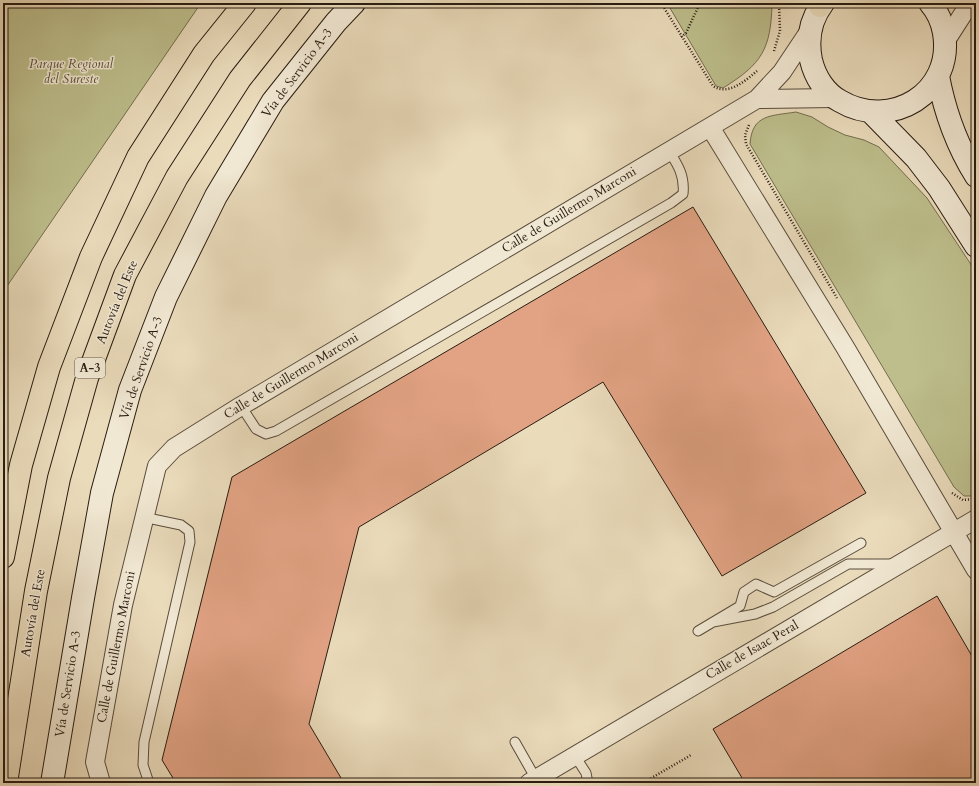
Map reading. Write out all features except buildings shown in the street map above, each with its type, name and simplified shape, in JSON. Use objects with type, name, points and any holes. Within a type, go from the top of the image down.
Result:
[{"type":"highway","points":[[3,557],[21,465],[49,367],[91,257],[138,157],[204,54],[245,3]]},
{"type":"highway","name":"Autovía del Este","points":[[6,783],[36,591],[59,478],[87,378],[122,283],[177,177],[240,79],[300,3]]},
{"type":"main road","name":"Vía de Servicio A-3","points":[[52,783],[82,598],[102,493],[130,390],[166,297],[216,196],[273,101],[336,22],[354,3]]},
{"type":"main road","points":[[815,11],[809,48],[812,67],[821,84],[834,98],[852,108],[872,113],[892,112],[911,104],[926,92],[938,76],[944,59],[945,42],[942,25],[936,9],[930,3]]},
{"type":"main road","points":[[938,76],[944,106],[955,137],[976,176]]},
{"type":"main road","points":[[872,113],[921,164],[939,188],[976,246]]},
{"type":"street","points":[[945,42],[970,3]]},
{"type":"street","name":"Calle de Guillermo Marconi","points":[[101,783],[95,762],[123,605],[143,517],[157,466],[174,448],[241,406],[751,102],[782,72],[815,11]]},
{"type":"street","points":[[751,102],[834,98]]},
{"type":"street","points":[[710,127],[845,347],[976,570]]},
{"type":"street","name":"Calle de Isaac Peral","points":[[532,782],[976,519]]},
{"type":"lane","points":[[241,406],[256,429],[266,434],[276,431],[671,203],[683,194],[684,183],[682,173],[669,151]]},
{"type":"lane","points":[[143,517],[181,526],[189,531],[190,542],[144,742],[144,765],[149,783]]},
{"type":"lane","points":[[698,631],[740,606],[744,592],[756,584],[774,592],[861,543]]},
{"type":"lane","points":[[713,622],[755,614],[773,607],[848,564],[898,564]]},
{"type":"lane","points":[[515,742],[532,782]]},
{"type":"lane","points":[[575,756],[586,773],[588,783]]},
{"type":"path","points":[[661,3],[712,86],[719,90],[726,90],[745,81],[760,68]]},
{"type":"path","points":[[681,37],[686,33],[700,3]]},
{"type":"path","points":[[773,53],[780,32],[778,3]]},
{"type":"path","points":[[734,86],[751,102],[750,118],[745,135],[746,144],[842,305]]},
{"type":"path","points":[[950,492],[964,500],[976,500]]},
{"type":"path","points":[[643,783],[691,755]]},
{"type":"green space","name":"Parque Regional del Sureste","points":[[3,3],[201,3],[3,292]]},
{"type":"green space","points":[[667,3],[772,3],[769,32],[762,54],[747,71],[736,79],[723,88],[716,86]]},
{"type":"green space","points":[[796,112],[812,117],[845,135],[864,140],[879,147],[927,198],[976,272],[976,496],[964,496],[954,487],[750,144],[755,127],[764,118]]}]
